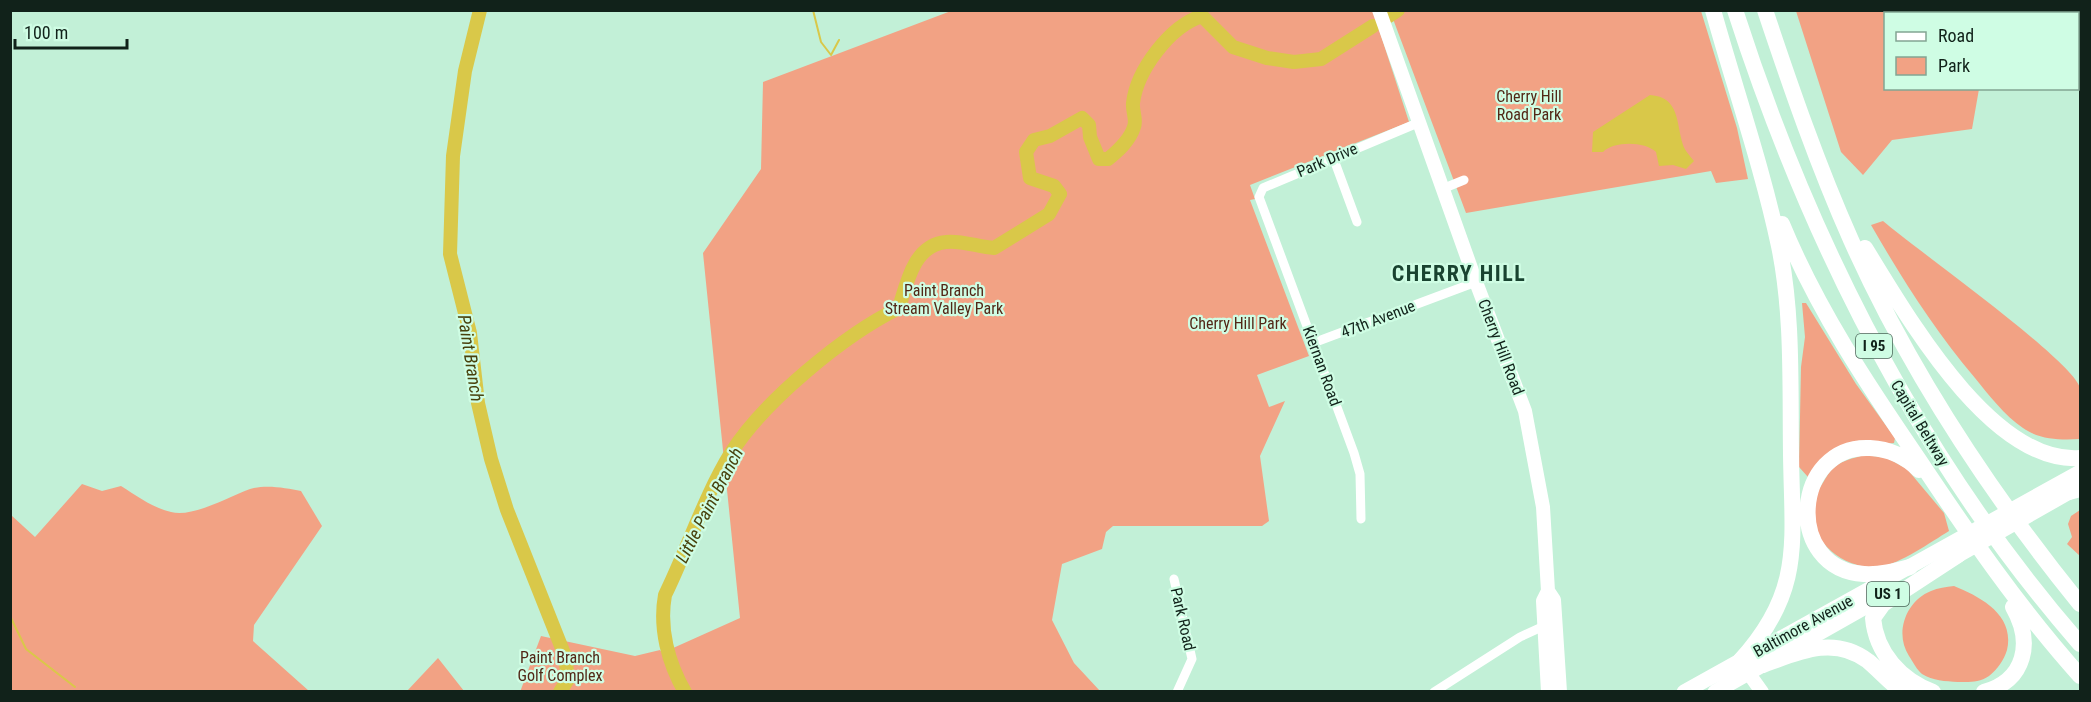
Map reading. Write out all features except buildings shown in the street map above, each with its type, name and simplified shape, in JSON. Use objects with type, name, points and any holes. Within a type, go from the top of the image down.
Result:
[{"type":"highway","points":[[1713,10],[1779,247],[1787,310],[1792,531],[1789,574],[1779,608],[1750,666]]},
{"type":"highway","name":"Capital Beltway","points":[[1736,10],[1756,75],[1797,186],[1826,252],[1879,355],[1977,511],[2035,589],[2080,644]]},
{"type":"highway","name":"Capital Beltway","points":[[1766,10],[1823,172],[1851,241],[1904,343],[1971,454],[2025,533],[2080,604]]},
{"type":"highway","points":[[1753,150],[1800,266],[1833,329],[1965,527],[2018,602],[2080,676]]},
{"type":"highway","points":[[1823,172],[1859,237],[1920,333],[1975,403],[2024,445],[2060,458],[2080,458]]},
{"type":"highway","points":[[1910,567],[1886,573],[1864,574],[1843,569],[1823,555],[1810,533],[1806,509],[1813,484],[1828,463],[1852,450],[1864,448],[1891,451],[1912,463],[1921,472],[1965,527],[2020,619],[2024,632],[2025,644],[2018,667],[2001,685],[1984,692]]},
{"type":"highway","points":[[2025,533],[2080,585]]},
{"type":"highway","points":[[1933,692],[1910,681],[1892,664],[1874,632],[1873,618],[1883,604],[1954,550]]},
{"type":"highway","points":[[1750,666],[1811,648],[1844,649],[1865,659],[1903,692]]},
{"type":"main road","name":"Cherry Hill Road","points":[[1379,10],[1442,189],[1525,411],[1531,434],[1543,507],[1548,591],[1543,601],[1548,692]]},
{"type":"main road","name":"Baltimore Avenue","points":[[1684,692],[1750,666],[2037,503],[2080,472]]},
{"type":"main road","name":"Baltimore Avenue","points":[[2037,503],[2077,489]]},
{"type":"main road","name":"Baltimore Avenue","points":[[1715,692],[1750,666],[1910,567],[1954,550]]},
{"type":"main road","name":"Cherry Hill Road","points":[[1548,591],[1554,600],[1560,692]]},
{"type":"main road","points":[[1750,666],[1762,692]]},
{"type":"street","name":"Park Drive","points":[[1266,216],[1259,197],[1263,188],[1420,122]]},
{"type":"street","points":[[1333,158],[1358,222]]},
{"type":"street","points":[[1442,189],[1464,180]]},
{"type":"street","name":"Kiernan Road","points":[[1266,216],[1354,453],[1360,474],[1361,519]]},
{"type":"street","name":"47th Avenue","points":[[1313,343],[1476,282]]},
{"type":"street","name":"Park Road","points":[[1174,579],[1192,659],[1178,692]]},
{"type":"street","points":[[1434,692],[1520,637],[1544,626]]},
{"type":"green space","name":"Paint Branch Stream Valley Park","points":[[951,11],[1373,11],[1409,122],[1250,185],[1255,199],[1250,200],[1309,356],[1257,375],[1269,407],[1285,401],[1260,456],[1269,521],[1262,526],[1113,526],[1106,532],[1102,549],[1062,564],[1052,620],[1074,663],[1100,691],[520,692],[541,636],[635,656],[660,650],[662,653],[740,618],[703,253],[761,169],[763,82]]},
{"type":"green space","name":"Cherry Hill Road Park","points":[[1390,11],[1701,11],[1737,128],[1748,179],[1716,183],[1711,171],[1466,213]]},
{"type":"green space","points":[[1796,11],[1993,11],[1884,12],[1884,90],[1979,90],[1972,129],[1892,140],[1863,175],[1841,152]]},
{"type":"green space","points":[[1883,221],[2023,330],[2071,374],[2081,394],[2080,439],[2058,439],[2036,435],[2016,423],[1997,404],[1946,341],[1895,266],[1871,225]]},
{"type":"green space","points":[[1802,303],[1806,303],[1856,384],[1895,438],[1894,443],[1855,441],[1850,443],[1808,477],[1799,467],[1801,367],[1805,337]]},
{"type":"green space","points":[[1865,455],[1887,458],[1907,469],[1944,513],[1949,531],[1906,557],[1879,567],[1855,564],[1834,553],[1818,535],[1812,511],[1813,503],[1827,475],[1832,470],[1845,461]]},
{"type":"green space","points":[[82,484],[102,491],[121,486],[158,508],[180,513],[200,509],[250,489],[276,487],[301,491],[322,526],[254,625],[253,641],[309,691],[11,691],[11,515],[35,537]]},
{"type":"green space","points":[[2080,510],[2080,556],[2067,544],[2072,537],[2068,524],[2071,516]]},
{"type":"green space","points":[[1954,586],[1994,609],[2006,627],[2008,638],[2004,657],[1992,674],[1978,681],[1948,681],[1926,676],[1917,668],[1905,647],[1903,628],[1905,619],[1915,602],[1931,591]]},
{"type":"green space","points":[[438,658],[464,691],[407,691]]},
{"type":"shaded area","points":[[1650,95],[1667,101],[1675,112],[1683,145],[1694,161],[1686,169],[1673,165],[1659,166],[1656,152],[1637,144],[1621,144],[1603,152],[1592,152],[1593,132]]},
{"type":"waterway","name":"Paint Branch","points":[[480,10],[465,71],[453,156],[450,254],[470,333],[478,403],[491,459],[507,510],[565,656],[568,679],[560,692]]},
{"type":"waterway","points":[[813,10],[821,42],[831,55],[839,40]]},
{"type":"waterway","name":"Little Paint Branch","points":[[1389,16],[1398,10]]},
{"type":"waterway","name":"Little Paint Branch","points":[[685,692],[666,645],[663,620],[665,595],[704,505],[731,453],[763,412],[807,371],[854,335],[899,308],[909,276],[919,257],[926,250],[946,242],[994,248],[1049,214],[1060,194],[1054,186],[1030,178],[1026,152],[1034,140],[1050,136],[1082,118],[1089,125],[1090,137],[1099,159],[1108,159],[1124,144],[1132,132],[1135,124],[1133,106],[1136,90],[1148,64],[1167,39],[1178,29],[1202,16],[1233,47],[1267,58],[1294,62],[1321,59],[1373,26]]},
{"type":"waterway","points":[[10,616],[26,649],[75,687]]},
{"type":"district","name":"CHERRY HILL","points":[[1459,273]]},
{"type":"park label","name":"Cherry Hill Park","points":[[1238,323]]},
{"type":"park label","name":"Paint Branch Golf Complex","points":[[560,666]]}]
